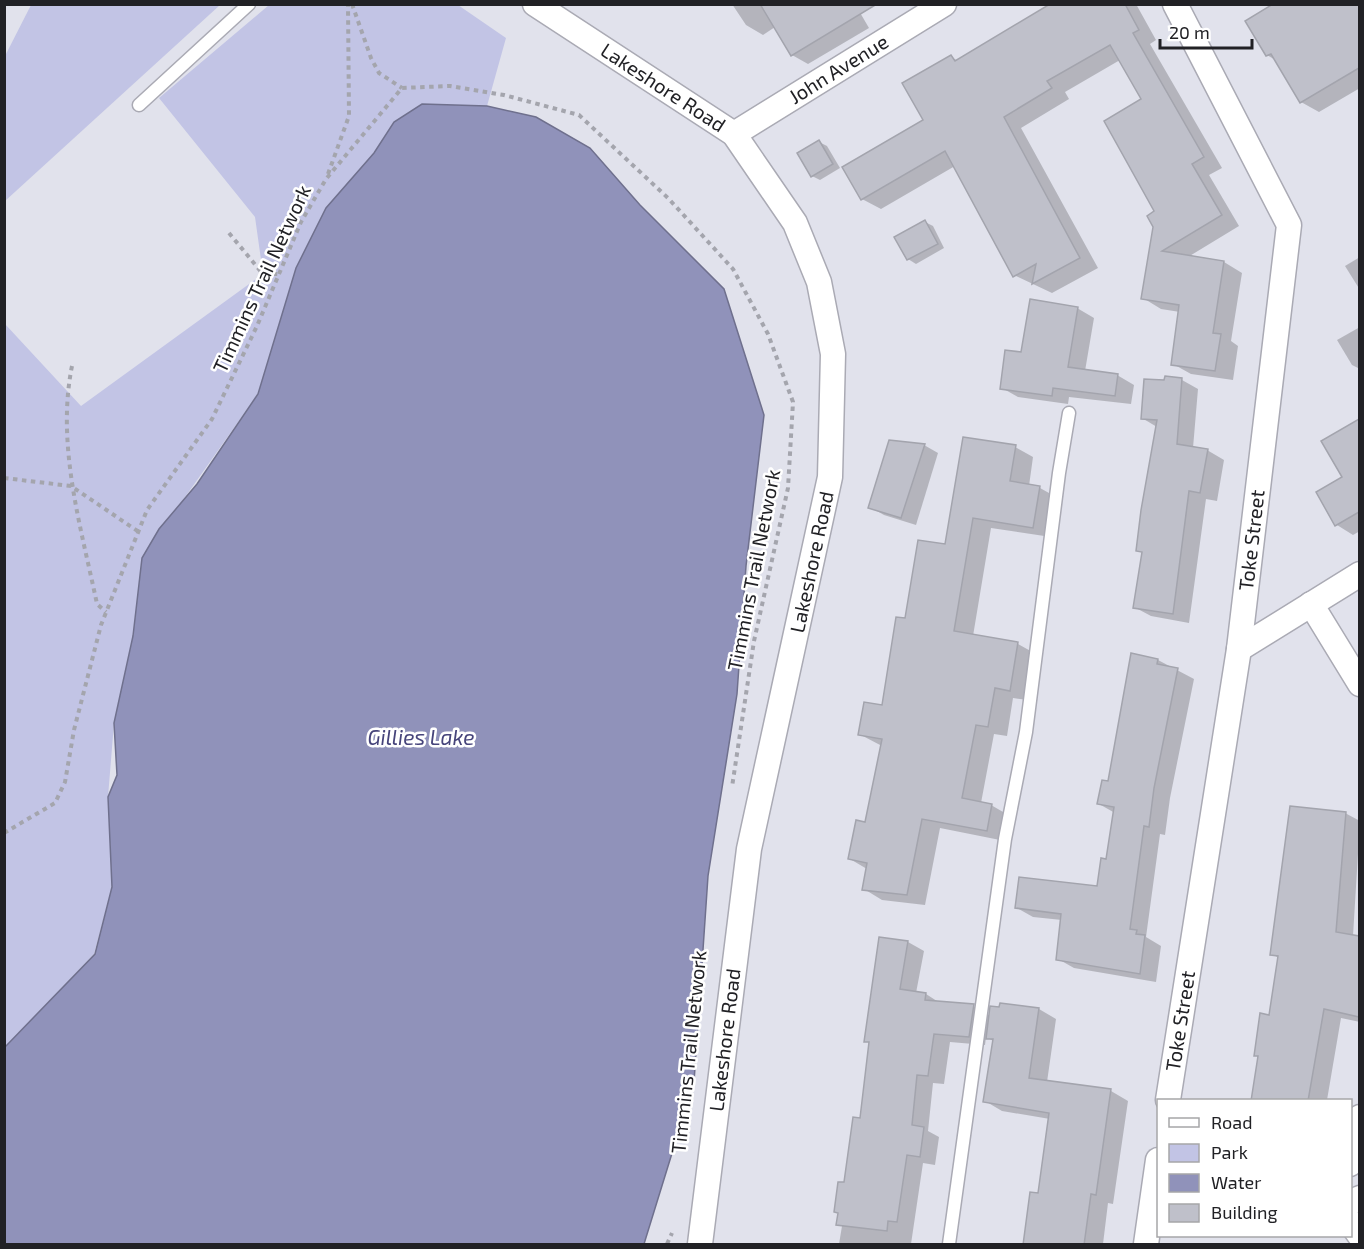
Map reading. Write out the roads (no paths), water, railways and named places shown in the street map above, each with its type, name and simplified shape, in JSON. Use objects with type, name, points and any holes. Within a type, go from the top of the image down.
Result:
[{"type":"street","name":"Lakeshore Road","points":[[535,4],[734,134],[795,223],[819,282],[833,354],[830,477],[749,849],[700,1245]]},
{"type":"street","name":"John Avenue","points":[[734,134],[944,4]]},
{"type":"street","name":"Toke Street","points":[[1168,1099],[1239,649],[1289,225],[1175,4]]},
{"type":"street","points":[[1239,649],[1359,574]]},
{"type":"street","points":[[1311,604],[1359,684]]},
{"type":"street","points":[[1352,1154],[1359,1118]]},
{"type":"street","points":[[1146,1245],[1157,1174]]},
{"type":"lane","points":[[139,105],[249,4]]},
{"type":"lane","points":[[949,1245],[1005,838],[1026,732],[1059,472],[1069,413]]},
{"type":"water","name":"Gillies Lake","points":[[422,104],[487,106],[536,117],[590,148],[640,205],[724,289],[764,415],[746,566],[737,694],[708,876],[694,1082],[644,1244],[5,1244],[5,1047],[95,954],[112,887],[108,797],[117,775],[114,723],[133,636],[142,558],[159,529],[197,484],[258,394],[296,268],[326,208],[374,153],[394,122]]}]
